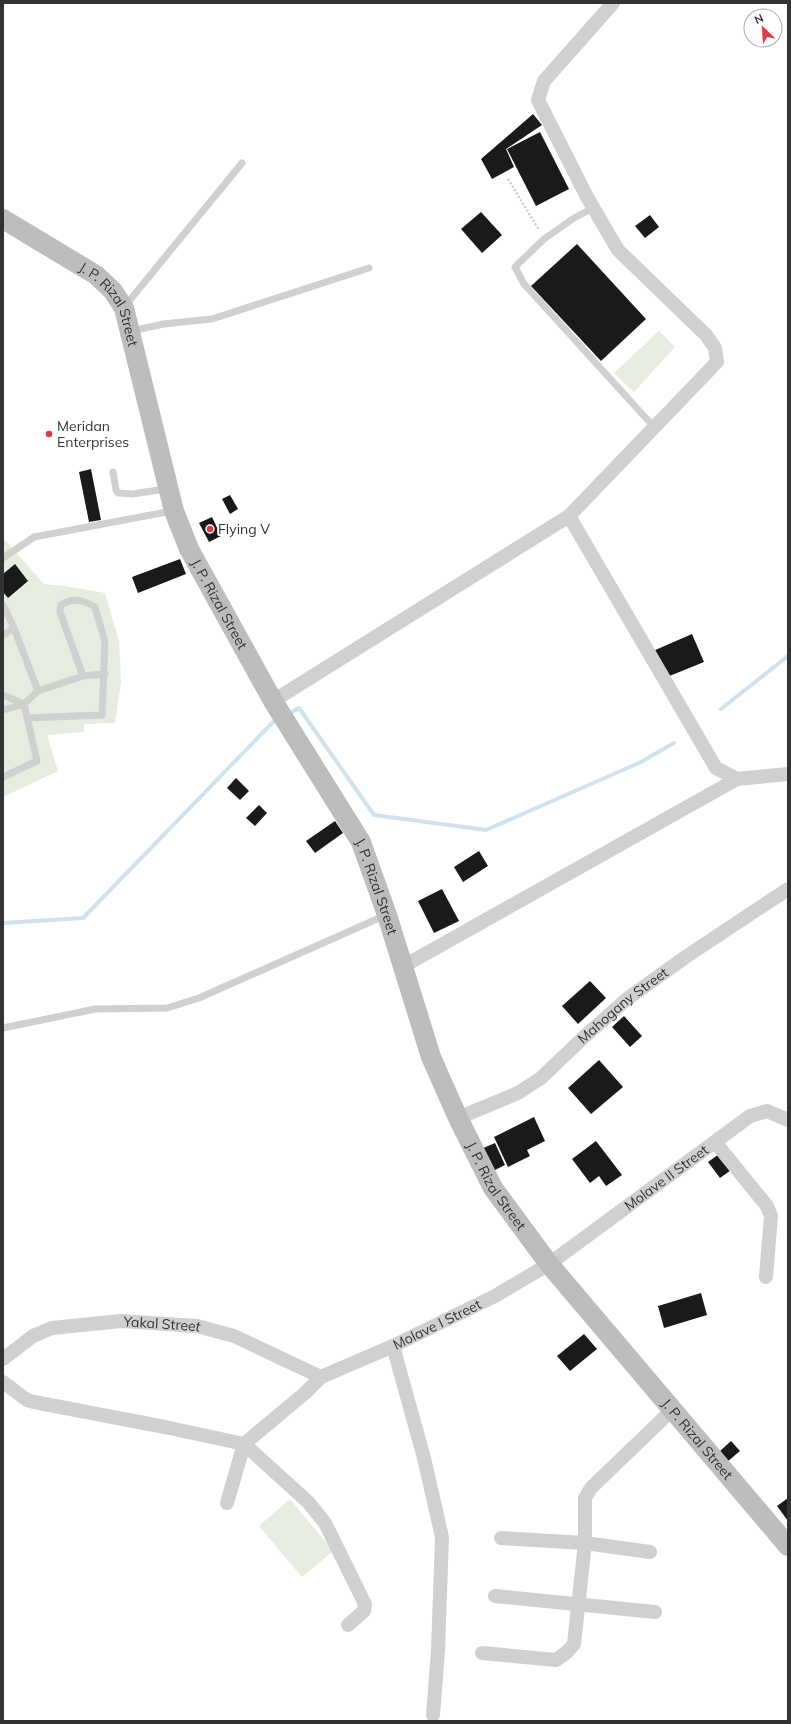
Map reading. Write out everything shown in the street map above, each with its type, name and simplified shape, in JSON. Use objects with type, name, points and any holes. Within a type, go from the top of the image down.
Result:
[{"type":"main road","name":"J. P. Rizal Street","points":[[3,219],[96,275],[113,291],[124,308],[168,489],[174,511],[189,549],[273,701],[361,842],[387,915],[431,1057],[458,1118],[493,1188],[549,1264],[788,1546]]},
{"type":"street","points":[[273,701],[569,516],[717,362],[715,348],[706,335],[618,250],[593,208],[538,100],[544,81],[613,3]]},
{"type":"street","points":[[569,516],[716,768],[736,779]]},
{"type":"street","points":[[402,967],[736,779],[788,774]]},
{"type":"street","name":"Mahogany Street","points":[[458,1118],[518,1093],[541,1078],[627,999],[687,956],[788,889]]},
{"type":"street","name":"Molave II Street","points":[[549,1264],[750,1116],[767,1110],[788,1120]]},
{"type":"street","points":[[715,1142],[767,1206],[771,1216],[766,1277]]},
{"type":"street","name":"Molave I Street","points":[[321,1377],[393,1346],[495,1296],[549,1264]]},
{"type":"street","name":"Yakal Street","points":[[3,1359],[32,1336],[52,1328],[121,1321],[197,1326],[234,1336],[321,1377]]},
{"type":"street","points":[[393,1346],[424,1458],[442,1537],[434,1715]]},
{"type":"street","points":[[227,1503],[244,1444],[304,1394],[321,1377]]},
{"type":"street","points":[[3,1382],[28,1400],[34,1402],[244,1444],[308,1502],[325,1523],[365,1604],[364,1611],[348,1625]]},
{"type":"street","points":[[482,1653],[556,1660],[567,1652],[574,1644],[585,1544],[585,1498],[591,1488],[672,1410]]},
{"type":"street","points":[[501,1538],[585,1544],[650,1552]]},
{"type":"street","points":[[495,1596],[578,1603],[655,1612]]},
{"type":"lane","points":[[124,308],[242,164]]},
{"type":"lane","points":[[593,208],[574,218],[544,238],[515,266],[524,284],[654,427]]},
{"type":"lane","points":[[129,331],[163,324],[212,319],[369,268]]},
{"type":"lane","points":[[113,472],[116,490],[118,493],[132,494],[168,489]]},
{"type":"lane","points":[[3,558],[34,537],[174,511]]},
{"type":"lane","points":[[27,718],[102,715],[105,674],[104,642],[95,607],[83,600],[67,602],[61,606],[60,612],[83,676]]},
{"type":"lane","points":[[3,605],[14,628],[38,691]]},
{"type":"lane","points":[[3,635],[14,628]]},
{"type":"lane","points":[[3,710],[24,704],[38,691],[83,676],[105,674]]},
{"type":"lane","points":[[3,695],[24,704]]},
{"type":"lane","points":[[3,777],[37,761],[24,704]]},
{"type":"lane","points":[[3,1028],[95,1009],[167,1008],[199,998],[387,915]]},
{"type":"path","points":[[508,179],[544,238]]},
{"type":"shaded area","points":[[659,331],[675,347],[634,392],[614,373]]},
{"type":"shaded area","points":[[3,538],[44,584],[105,593],[119,641],[121,682],[115,723],[84,724],[84,732],[47,735],[58,771],[3,797]]},
{"type":"shaded area","points":[[290,1499],[333,1551],[302,1577],[259,1526]]},
{"type":"building","points":[[533,114],[542,125],[506,149],[514,167],[492,179],[481,159]]},
{"type":"building","points":[[540,132],[569,189],[536,206],[507,149]]},
{"type":"building","points":[[481,212],[502,235],[482,253],[461,229]]},
{"type":"building","points":[[650,215],[659,227],[645,238],[635,226]]},
{"type":"building","points":[[577,244],[646,319],[601,361],[531,286]]},
{"type":"building","points":[[91,469],[101,520],[89,522],[79,472]]},
{"type":"building","points":[[230,495],[238,509],[230,514],[222,499]]},
{"type":"building","name":"Flying V","points":[[212,517],[221,536],[209,542],[199,523]]},
{"type":"building","points":[[180,559],[186,574],[138,593],[132,577]]},
{"type":"building","points":[[15,564],[28,581],[8,598],[3,592],[3,574]]},
{"type":"building","points":[[692,634],[704,662],[667,677],[653,651]]},
{"type":"building","points":[[236,778],[249,791],[240,800],[227,788]]},
{"type":"building","points":[[259,805],[267,813],[255,826],[246,818]]},
{"type":"building","points":[[335,821],[343,833],[315,853],[306,841]]},
{"type":"building","points":[[479,851],[488,866],[463,882],[454,867]]},
{"type":"building","points":[[442,889],[459,921],[434,933],[418,901]]},
{"type":"building","points":[[590,981],[606,998],[578,1024],[562,1006]]},
{"type":"building","points":[[624,1016],[642,1036],[630,1047],[612,1027]]},
{"type":"building","points":[[599,1060],[623,1087],[591,1114],[568,1088]]},
{"type":"building","points":[[534,1117],[545,1141],[527,1150],[530,1156],[508,1167],[494,1137]]},
{"type":"building","points":[[596,1141],[622,1175],[606,1186],[599,1176],[590,1183],[572,1159]]},
{"type":"building","points":[[495,1143],[505,1165],[491,1172],[481,1149]]},
{"type":"building","points":[[722,1152],[734,1168],[720,1178],[708,1162]]},
{"type":"building","points":[[701,1293],[707,1315],[664,1328],[658,1306]]},
{"type":"building","points":[[584,1334],[597,1349],[570,1371],[557,1356]]},
{"type":"building","points":[[731,1441],[740,1451],[727,1462],[719,1452]]},
{"type":"building","points":[[788,1498],[788,1521],[777,1506]]},
{"type":"waterway","points":[[721,709],[788,656]]},
{"type":"waterway","points":[[292,712],[299,708],[374,815],[486,830],[639,763],[674,743]]},
{"type":"waterway","points":[[3,923],[83,918],[275,720]]},
{"type":"place","name":"Meridan Enterprises","points":[[49,434]]},
{"type":"place","name":"Flying V","points":[[210,529]]}]
